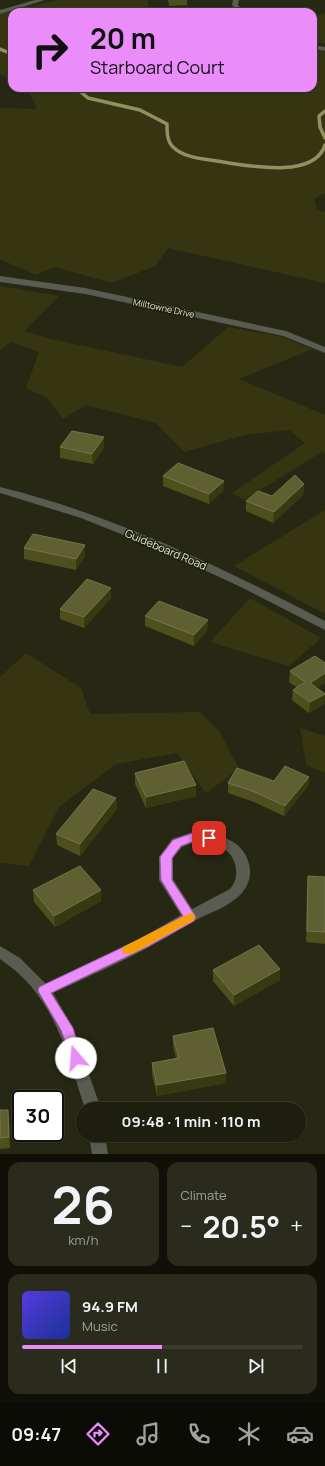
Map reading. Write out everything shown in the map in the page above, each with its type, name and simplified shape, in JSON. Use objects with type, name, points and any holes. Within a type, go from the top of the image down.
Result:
[{"type":"street","points":[[14,8],[42,0]]},
{"type":"street","name":"Milltowne Drive","points":[[0,279],[85,290],[286,334],[325,350]]},
{"type":"street","name":"Guideboard Road","points":[[0,490],[90,518],[156,542],[195,560],[325,626]]},
{"type":"street","points":[[44,991],[142,944],[190,917],[238,890],[244,875],[242,858],[230,844],[222,840],[196,836],[177,843],[166,857],[166,880],[190,917]]},
{"type":"street","points":[[0,952],[16,962],[44,991],[66,1028],[91,1102]]},
{"type":"street","points":[[98,1142],[100,1154]]},
{"type":"shaded area","points":[[58,0],[148,0],[148,8],[25,8]]},
{"type":"shaded area","points":[[8,12],[8,79],[0,74],[0,14]]},
{"type":"shaded area","points":[[325,13],[325,44],[317,42],[317,16]]},
{"type":"shaded area","points":[[317,51],[325,52],[325,193],[314,199],[317,210],[325,212],[325,283],[168,248],[155,266],[112,283],[55,267],[35,275],[0,259],[0,108],[37,109],[31,96],[26,92],[317,92]]},
{"type":"shaded area","points":[[0,286],[59,296],[24,331],[51,339],[182,367],[228,327],[279,336],[312,349],[239,379],[325,415],[325,454],[322,452],[244,500],[232,493],[305,443],[289,430],[245,435],[184,452],[156,423],[86,405],[63,419],[47,398],[26,388],[39,352],[11,342],[0,350]]},
{"type":"shaded area","points":[[325,510],[325,614],[234,566]]},
{"type":"shaded area","points":[[250,598],[321,638],[289,666],[210,642]]},
{"type":"shaded area","points":[[26,653],[81,688],[90,714],[200,712],[220,732],[239,769],[206,793],[177,753],[116,764],[59,807],[29,866],[0,863],[0,677]]},
{"type":"shaded area","points":[[300,728],[325,736],[325,773],[306,765]]},
{"type":"building","points":[[72,431],[104,437],[92,454],[60,447]]},
{"type":"building","points":[[178,463],[224,481],[209,494],[163,476]]},
{"type":"building","points":[[295,475],[304,484],[274,512],[246,501],[258,491],[272,496]]},
{"type":"building","points":[[33,534],[85,545],[76,559],[24,548]]},
{"type":"building","points":[[87,579],[111,588],[84,617],[60,609]]},
{"type":"building","points":[[159,601],[208,620],[194,635],[145,616]]},
{"type":"building","points":[[315,656],[325,663],[325,673],[310,683],[325,694],[310,702],[293,690],[305,682],[290,671]]},
{"type":"building","points":[[184,761],[196,785],[146,797],[135,773]]},
{"type":"building","points":[[285,766],[309,777],[285,806],[255,792],[228,783],[237,768],[274,781]]},
{"type":"building","points":[[93,789],[116,798],[80,844],[56,834]]},
{"type":"building","points":[[80,866],[101,890],[54,916],[33,890]]},
{"type":"building","points":[[308,876],[325,877],[325,932],[307,931]]},
{"type":"building","points":[[259,945],[280,969],[234,995],[213,970]]},
{"type":"building","points":[[213,1028],[226,1073],[157,1085],[152,1063],[179,1058],[173,1036]]},
{"type":"building","points":[[0,1110],[8,1110],[9,1137],[0,1138]]},
{"type":"waterway","points":[[0,49],[8,52]]},
{"type":"waterway","points":[[81,92],[88,98],[140,110],[167,124],[168,139],[171,145],[178,151],[196,158],[248,166],[280,168],[308,163],[319,156],[325,145]]},
{"type":"waterway","points":[[325,111],[319,116],[320,127],[325,138]]},
{"type":"slow traffic","points":[[127,951],[190,917]]},
{"type":"route","points":[[76,1058],[66,1028],[44,991],[142,944],[190,917],[166,880],[166,857],[177,843],[196,836],[209,838]]}]
